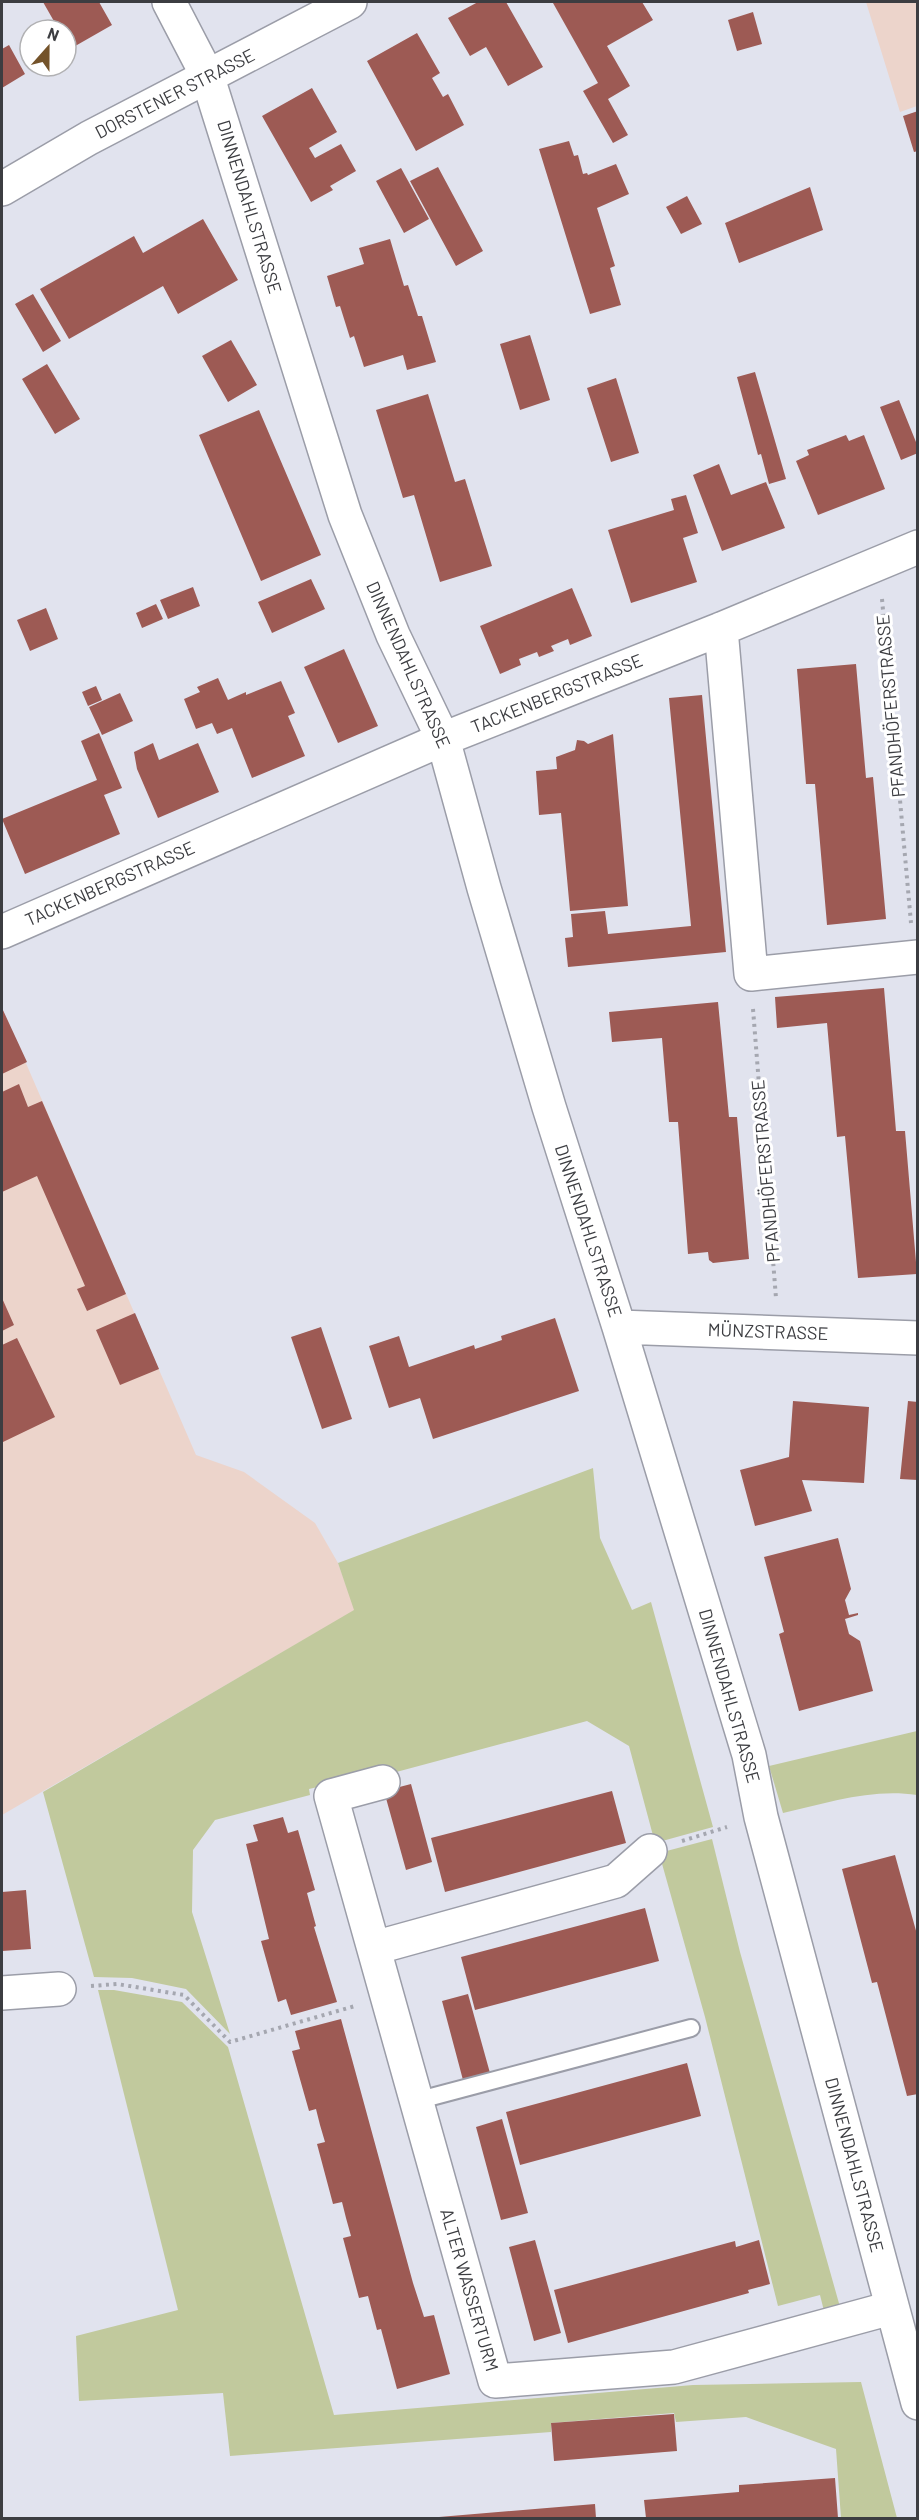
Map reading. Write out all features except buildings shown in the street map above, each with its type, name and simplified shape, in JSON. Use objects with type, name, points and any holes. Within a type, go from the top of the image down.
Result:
[{"type":"street","name":"DINNENDAHLSTRASSE","points":[[169,2],[207,75],[345,515],[393,635],[443,739],[484,888],[549,1107],[619,1327],[749,1755],[761,1817],[918,2403]]},
{"type":"street","name":"DORSTENER STRASSE","points":[[2,189],[89,138],[350,2]]},
{"type":"street","name":"TACKENBERGSTRASSE","points":[[2,932],[443,739],[721,629],[918,547]]},
{"type":"street","points":[[721,629],[751,974],[916,957]]},
{"type":"street","name":"MÜNZSTRASSE","points":[[619,1327],[918,1338]]},
{"type":"street","name":"ALTER WASSERTURM","points":[[383,1782],[331,1796],[495,2381],[674,2367],[891,2308]]},
{"type":"street","points":[[374,1948],[616,1881],[650,1851]]},
{"type":"street","points":[[2,1993],[59,1989]]},
{"type":"lane","points":[[416,2101],[691,2028]]},
{"type":"path","name":"PFANDHÖFERSTRASSE","points":[[878,563],[916,957]]},
{"type":"path","name":"PFANDHÖFERSTRASSE","points":[[751,974],[779,1332]]},
{"type":"path","points":[[650,1851],[761,1817]]},
{"type":"path","points":[[59,1989],[117,1984],[184,1995],[230,2042],[387,1997]]},
{"type":"shaded area","points":[[866,2],[917,2],[917,106],[900,112]]},
{"type":"shaded area","points":[[2,1008],[196,1455],[244,1472],[315,1523],[338,1563],[355,1610],[2,1815]]},
{"type":"green space","points":[[593,1468],[600,1538],[632,1610],[651,1602],[713,1827],[655,1843],[629,1746],[587,1721],[359,1782],[357,1778],[309,1789],[310,1795],[215,1820],[193,1850],[192,1912],[230,2034],[186,1989],[132,1978],[94,1977],[43,1792],[354,1610],[338,1563]]},
{"type":"green space","points":[[917,1731],[917,1795],[883,1793],[866,1795],[783,1813],[769,1766]]},
{"type":"green space","points":[[712,1839],[740,1952],[842,2314],[826,2319],[820,2295],[778,2306],[705,2017],[659,1853]]},
{"type":"green space","points":[[98,1990],[114,1990],[182,2002],[228,2047],[334,2415],[693,2385],[861,2382],[897,2518],[841,2518],[836,2449],[746,2417],[676,2422],[674,2413],[551,2423],[551,2432],[230,2456],[223,2393],[79,2401],[76,2336],[178,2310]]}]
